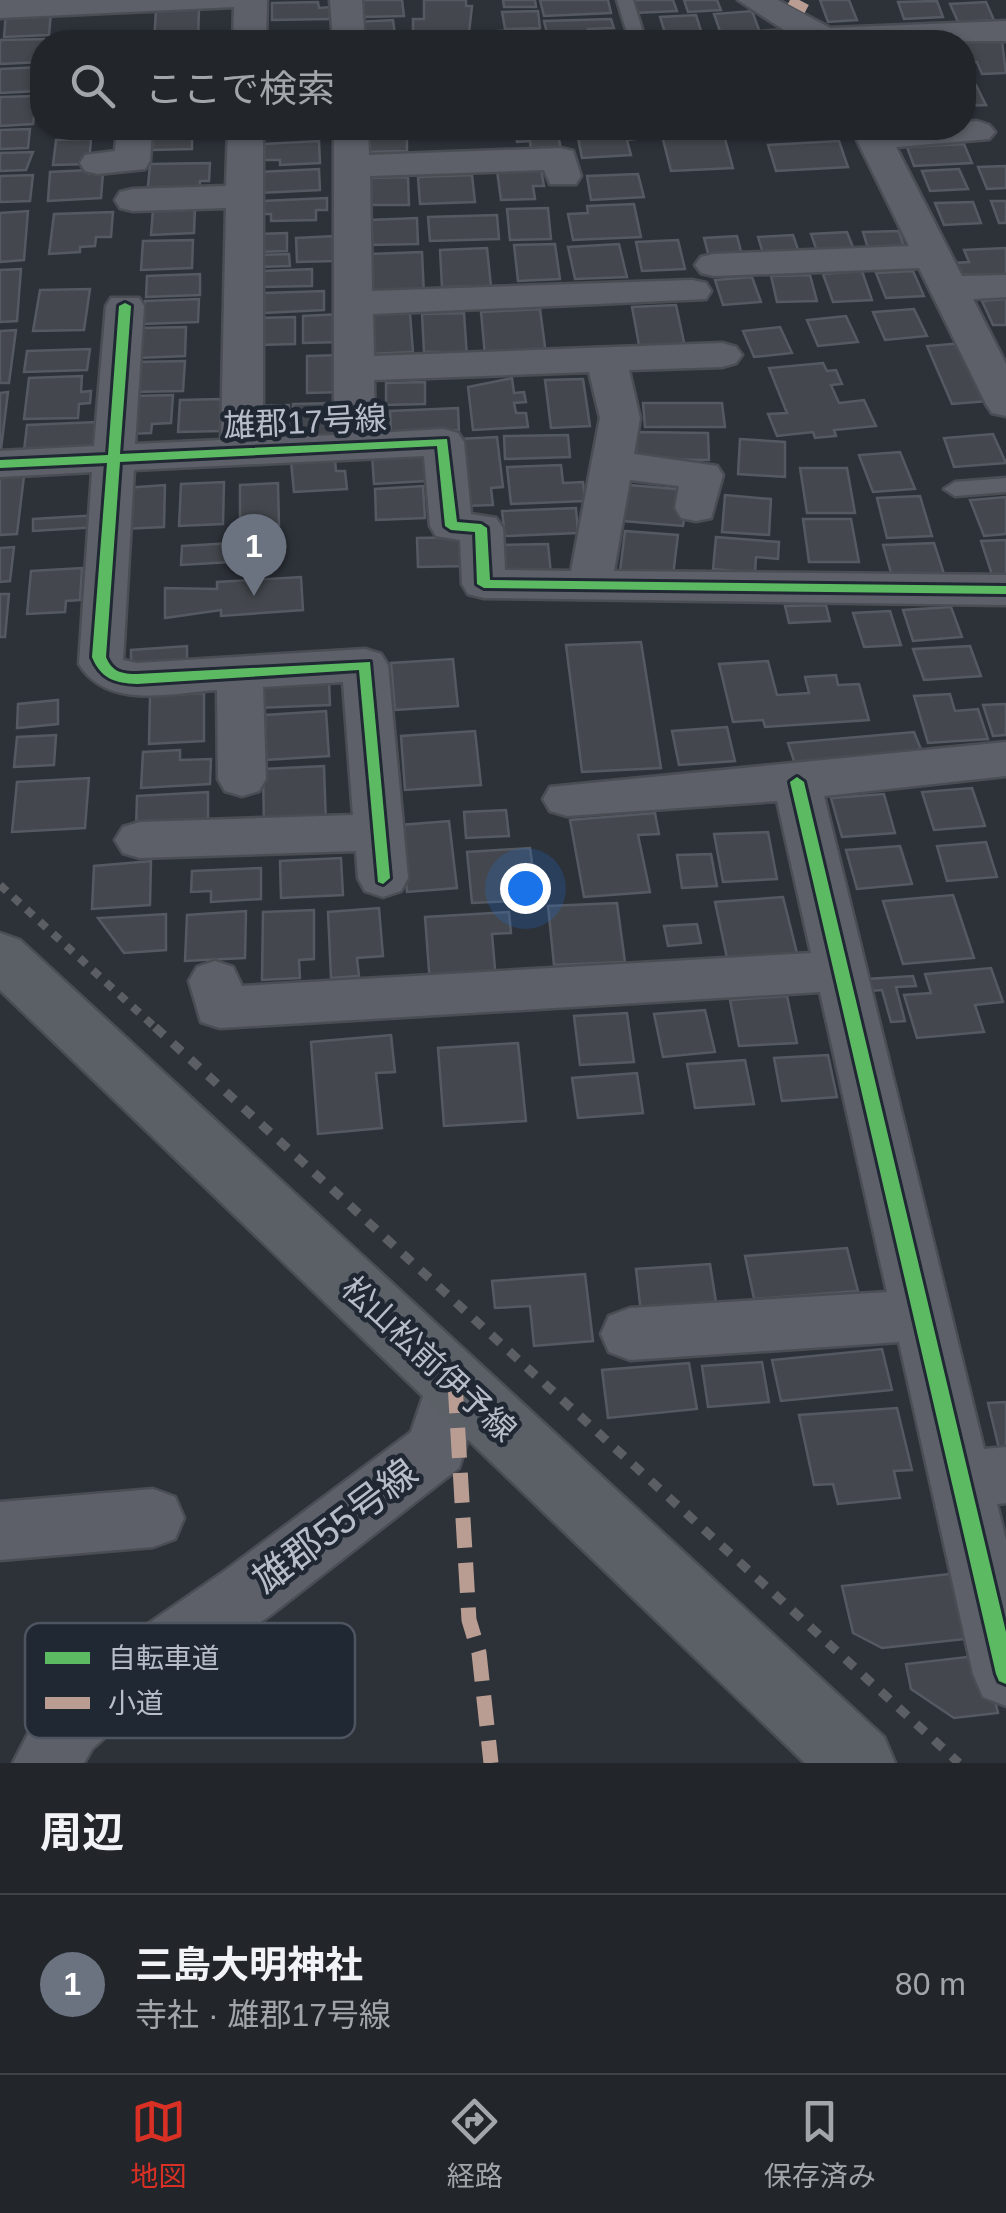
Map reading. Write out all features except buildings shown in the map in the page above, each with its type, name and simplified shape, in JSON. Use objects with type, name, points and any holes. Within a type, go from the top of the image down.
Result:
[{"type":"main road","name":"松山松前伊予線","points":[[0,954],[858,1763]]},
{"type":"street","points":[[0,8],[224,0]]},
{"type":"street","points":[[250,30],[251,0]]},
{"type":"street","points":[[346,0],[348,30]]},
{"type":"street","points":[[754,0],[807,30]]},
{"type":"street","points":[[809,0],[821,30]]},
{"type":"street","points":[[142,30],[144,3]]},
{"type":"street","points":[[976,33],[1006,31]]},
{"type":"street","points":[[98,163],[132,162],[133,140]]},
{"type":"street","points":[[242,454],[244,140]]},
{"type":"street","points":[[876,140],[942,272],[994,357],[1006,404]]},
{"type":"street","points":[[355,449],[351,146],[560,158],[562,176]]},
{"type":"street","points":[[133,200],[242,196]]},
{"type":"street","points":[[353,303],[703,278],[942,272],[1006,286]]},
{"type":"street","points":[[125,306],[99,657],[103,670],[113,678],[137,679],[366,665],[382,855],[169,850]]},
{"type":"street","points":[[354,369],[722,355]]},
{"type":"street","points":[[606,359],[620,418],[590,584],[1004,597]]},
{"type":"street","name":"雄郡17号線","points":[[0,464],[442,442],[451,526],[481,528],[484,584],[590,584]]},
{"type":"street","points":[[612,466],[702,475],[696,508]]},
{"type":"street","points":[[240,673],[242,779]]},
{"type":"street","points":[[567,800],[796,782],[1006,759]]},
{"type":"street","points":[[796,782],[922,1315],[983,1477],[1006,1674]]},
{"type":"street","points":[[215,981],[220,1008],[841,971]]},
{"type":"street","points":[[630,1334],[922,1315]]},
{"type":"street","name":"雄郡55号線","points":[[204,1623],[437,1448],[455,1383]]},
{"type":"street","points":[[0,1530],[153,1518]]},
{"type":"street","name":"雄郡55号線","points":[[47,1763],[61,1738]]},
{"type":"lane","points":[[625,0],[634,30]]},
{"type":"lane","points":[[954,489],[1006,485]]},
{"type":"railway","points":[[0,885],[158,1030]]},
{"type":"railway","points":[[155,1027],[959,1763]]},
{"type":"marked path","points":[[790,0],[814,13]]},
{"type":"marked path","points":[[455,1383],[469,1620],[479,1653],[491,1763]]},
{"type":"cycle path","points":[[125,306],[99,657],[102,664],[113,676],[137,679],[365,665],[383,878]]},
{"type":"cycle path","points":[[0,464],[443,442],[451,526],[481,528],[484,584],[1006,590]]},
{"type":"cycle path","points":[[797,782],[1006,1674]]},
{"type":"place","name":"三島大明神社","points":[[254,596]]}]
